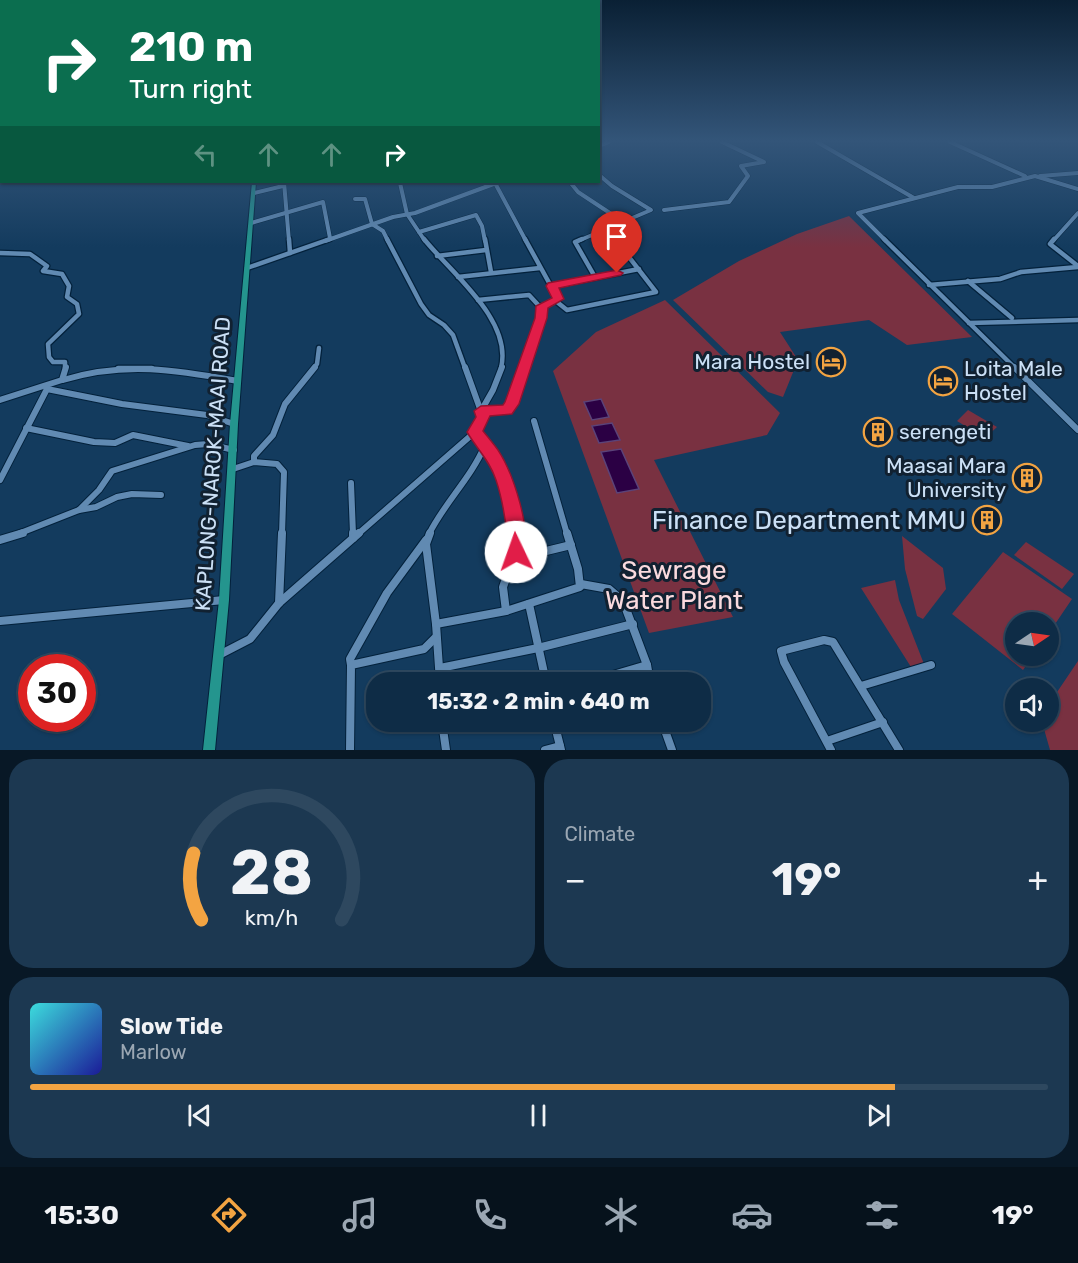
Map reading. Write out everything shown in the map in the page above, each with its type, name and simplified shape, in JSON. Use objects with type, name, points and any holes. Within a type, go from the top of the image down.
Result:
[{"type":"highway","name":"KAPLONG-NAROK-MAAI ROAD","points":[[209,750],[224,600],[234,424],[254,183]]},
{"type":"street","points":[[595,277],[575,242],[622,220],[651,210],[602,177]]},
{"type":"street","points":[[664,210],[729,202],[748,177]]},
{"type":"street","points":[[878,177],[914,198]]},
{"type":"street","points":[[1026,177],[992,187],[958,187],[859,213],[859,215],[1078,430]]},
{"type":"street","points":[[1038,177],[1078,189]]},
{"type":"street","points":[[400,183],[407,214],[438,256],[478,300],[495,328],[504,354],[493,394],[481,411]]},
{"type":"street","points":[[498,183],[540,268],[552,286],[558,299],[557,302],[567,310],[656,292],[606,228]]},
{"type":"street","points":[[571,183],[578,192],[622,220]]},
{"type":"street","points":[[254,193],[283,184],[290,253]]},
{"type":"street","points":[[247,268],[372,224],[416,213],[483,184]]},
{"type":"street","points":[[218,655],[250,639],[279,603],[475,432],[483,417],[450,329],[434,319],[425,309],[383,231],[372,224],[365,200],[355,199]]},
{"type":"street","points":[[251,223],[323,202],[330,238]]},
{"type":"street","points":[[1078,213],[1050,244],[1078,267]]},
{"type":"street","points":[[419,232],[476,214],[482,226],[491,272]]},
{"type":"street","points":[[438,256],[486,250]]},
{"type":"street","points":[[0,253],[34,255],[47,266],[43,271],[62,274],[69,286],[67,297],[77,304],[80,314],[48,344],[49,357],[53,362],[64,362],[66,366],[62,381],[47,389],[0,401]]},
{"type":"street","points":[[929,285],[1011,278],[1021,272],[1078,267]]},
{"type":"street","points":[[458,277],[540,268]]},
{"type":"street","points":[[552,286],[639,269]]},
{"type":"street","points":[[968,281],[1015,320]]},
{"type":"street","points":[[478,300],[529,295],[541,308],[541,318],[512,404],[507,410],[481,411]]},
{"type":"street","points":[[541,308],[557,302]]},
{"type":"street","points":[[969,323],[1078,320]]},
{"type":"street","points":[[254,462],[254,456],[273,435],[285,404],[317,364],[320,348]]},
{"type":"street","points":[[0,401],[93,371],[142,366],[238,381]]},
{"type":"street","points":[[47,389],[122,404],[207,415],[234,424]]},
{"type":"street","points":[[0,480],[47,389]]},
{"type":"street","points":[[436,624],[506,611],[577,590],[581,584],[534,421]]},
{"type":"street","points":[[26,428],[113,444],[133,435],[190,446]]},
{"type":"street","points":[[475,432],[498,463],[508,493],[516,537],[516,552],[503,587],[506,611]]},
{"type":"street","points":[[78,510],[99,490],[112,471],[190,446],[208,444],[234,450]]},
{"type":"street","points":[[350,750],[350,659],[387,593],[476,467],[485,445]]},
{"type":"street","points":[[233,469],[254,462],[277,464],[284,472],[279,603]]},
{"type":"street","points":[[351,483],[353,538]]},
{"type":"street","points":[[0,540],[36,529],[78,510],[132,494],[161,495]]},
{"type":"street","points":[[429,536],[426,544],[440,672]]},
{"type":"street","points":[[516,552],[542,552],[571,545]]},
{"type":"street","points":[[581,584],[609,589],[617,594],[633,624],[648,672]]},
{"type":"street","points":[[0,621],[224,600]]},
{"type":"street","points":[[529,604],[544,672]]},
{"type":"street","points":[[440,668],[538,648],[633,624]]},
{"type":"street","points":[[351,665],[424,649],[436,636]]},
{"type":"street","points":[[831,750],[784,662],[781,651],[828,639],[840,651],[899,750]]},
{"type":"street","points":[[623,672],[647,665]]},
{"type":"street","points":[[861,686],[931,665]]},
{"type":"street","points":[[827,741],[883,722]]},
{"type":"street","points":[[443,732],[446,750]]},
{"type":"street","points":[[545,750],[560,748],[556,732]]},
{"type":"street","points":[[666,732],[672,750]]},
{"type":"green space","points":[[849,216],[972,337],[907,345],[869,320],[780,332],[798,360],[783,397],[768,392],[673,300],[739,261],[797,234]]},
{"type":"green space","name":"Sewrage Water Plant","points":[[665,300],[780,413],[767,435],[654,460],[733,617],[649,633],[553,371],[596,332]]},
{"type":"green space","points":[[968,410],[997,427],[985,438],[957,421]]},
{"type":"green space","points":[[902,536],[943,568],[946,589],[923,619],[917,616],[905,569]]},
{"type":"green space","points":[[1026,542],[1074,574],[1062,589],[1014,555]]},
{"type":"green space","points":[[1003,552],[1072,599],[1059,618],[1059,612],[1005,612],[1005,656],[952,614]]},
{"type":"green space","points":[[895,580],[899,600],[924,664],[911,667],[861,588]]},
{"type":"green space","points":[[1078,661],[1078,750],[1050,750],[1045,732],[1059,732],[1059,689]]},
{"type":"shaded area","points":[[601,399],[609,417],[592,420],[584,402]]},
{"type":"shaded area","points":[[612,423],[620,440],[599,443],[592,426]]},
{"type":"shaded area","points":[[621,449],[639,489],[617,493],[601,452]]},
{"type":"place","name":"Mara Hostel","points":[[831,362]]},
{"type":"place","name":"Loita Male Hostel","points":[[943,381]]},
{"type":"place","name":"serengeti","points":[[878,432]]},
{"type":"place","name":"Maasai Mara University","points":[[1027,478]]},
{"type":"place","name":"Finance Department MMU","points":[[987,520]]},
{"type":"route","points":[[516,552],[513,513],[504,478],[498,463],[475,432],[483,417],[481,411],[507,410],[512,404],[541,318],[542,306],[557,302],[558,299],[552,286],[617,273]]}]
